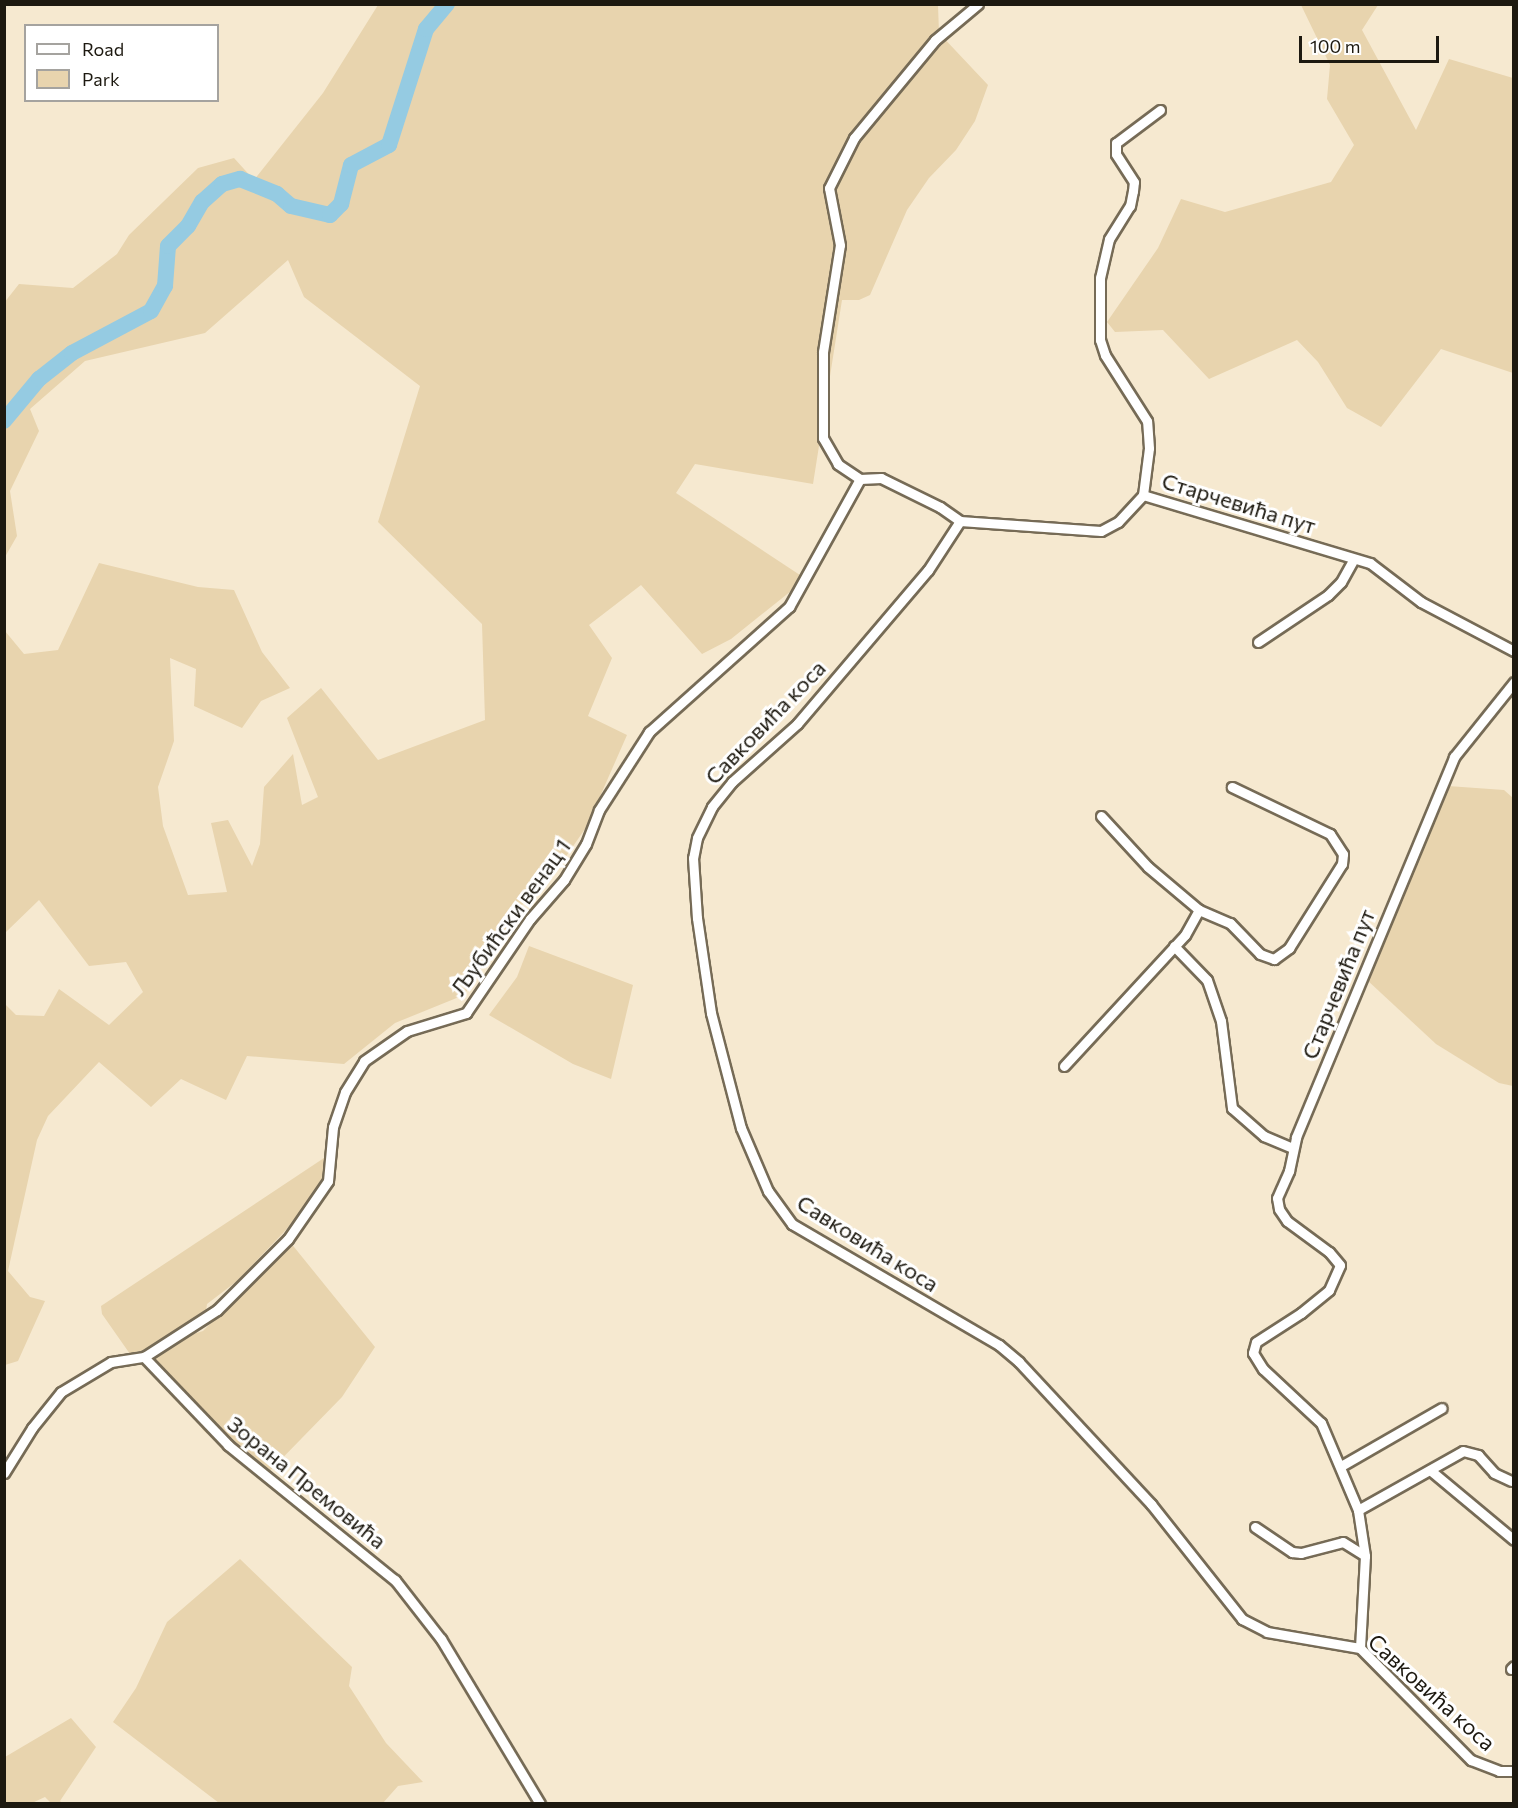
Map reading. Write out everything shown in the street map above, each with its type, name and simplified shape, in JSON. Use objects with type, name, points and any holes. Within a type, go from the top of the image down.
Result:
[{"type":"street","points":[[978,4],[935,40],[854,138],[829,188],[840,245],[824,352],[823,438],[838,464],[860,479],[881,478],[940,507],[960,521],[1101,531],[1118,522],[1143,495]]},
{"type":"street","name":"Старчевића пут","points":[[1160,110],[1116,144],[1116,154],[1134,182],[1130,206],[1109,239],[1100,288],[1100,340],[1105,355],[1147,421],[1149,448],[1143,495],[1354,559],[1393,578],[1421,602],[1514,651]]},
{"type":"street","name":"Љубићски венац 1","points":[[144,1357],[217,1310],[288,1239],[328,1181],[333,1127],[345,1092],[364,1061],[406,1030],[466,1013],[530,919],[564,880],[586,844],[599,810],[649,732],[789,607],[860,479]]},
{"type":"street","name":"Савковића коса","points":[[960,521],[928,570],[797,724],[732,782],[712,807],[697,838],[693,858],[700,939],[711,1013],[741,1128],[768,1191],[784,1217],[999,1345],[1019,1362],[1151,1504],[1242,1619],[1267,1632],[1360,1648],[1471,1760],[1499,1771],[1514,1771]]},
{"type":"street","points":[[1258,642],[1328,595],[1341,582],[1354,559]]},
{"type":"street","name":"Старчевића пут","points":[[1360,1648],[1365,1556],[1358,1510],[1321,1423],[1257,1362],[1253,1353],[1256,1342],[1301,1313],[1329,1290],[1340,1265],[1329,1252],[1287,1221],[1279,1209],[1277,1198],[1289,1171],[1292,1148],[1454,757],[1514,682]]},
{"type":"street","points":[[1101,816],[1148,867],[1199,910],[1230,923],[1260,954],[1274,959],[1289,948],[1342,864],[1343,854],[1330,834],[1232,787]]},
{"type":"street","points":[[1064,1066],[1174,946],[1199,910]]},
{"type":"street","points":[[1174,946],[1207,980],[1221,1021],[1232,1108],[1264,1136],[1292,1148]]},
{"type":"street","points":[[4,1473],[32,1428],[61,1392],[111,1362],[144,1357]]},
{"type":"street","name":"Зорана Премовића","points":[[144,1357],[228,1445],[395,1580],[441,1638],[540,1803]]},
{"type":"street","points":[[1341,1466],[1442,1408]]},
{"type":"street","points":[[1358,1510],[1463,1451],[1471,1451],[1494,1473],[1511,1481]]},
{"type":"street","points":[[1430,1470],[1514,1540]]},
{"type":"street","points":[[1255,1527],[1292,1552],[1301,1553],[1343,1542],[1365,1556]]},
{"type":"green space","points":[[378,5],[938,5],[939,33],[988,85],[975,121],[956,150],[929,178],[907,210],[870,295],[859,300],[842,300],[813,484],[695,464],[676,493],[806,579],[731,639],[702,654],[641,585],[589,625],[612,658],[588,716],[627,735],[587,826],[556,871],[520,907],[464,995],[395,1023],[344,1064],[247,1056],[226,1100],[181,1079],[151,1107],[99,1062],[48,1116],[37,1140],[8,1271],[30,1297],[45,1301],[18,1361],[5,1365],[5,1004],[16,1015],[44,1016],[59,989],[109,1025],[143,992],[126,962],[89,966],[39,900],[5,933],[5,631],[24,654],[58,650],[99,563],[198,587],[234,590],[262,652],[290,688],[261,701],[242,728],[194,706],[196,669],[170,658],[174,741],[158,787],[163,826],[188,895],[227,892],[211,823],[228,820],[252,866],[260,844],[264,787],[293,754],[302,805],[318,797],[287,718],[321,688],[378,760],[485,720],[482,624],[378,522],[420,386],[304,297],[288,260],[205,333],[85,361],[30,409],[39,431],[10,491],[17,536],[5,557],[4,303],[19,284],[73,288],[117,254],[129,235],[198,168],[234,158],[254,180],[323,93]]},
{"type":"green space","points":[[1301,5],[1378,5],[1362,30],[1416,130],[1449,59],[1513,78],[1513,373],[1441,349],[1381,427],[1347,408],[1318,362],[1297,340],[1209,379],[1163,330],[1115,332],[1107,322],[1158,248],[1181,199],[1225,212],[1331,182],[1354,145],[1327,99],[1330,65]]},
{"type":"green space","points":[[1448,786],[1504,790],[1513,798],[1513,1086],[1499,1083],[1436,1044],[1367,980]]},
{"type":"green space","points":[[529,946],[633,985],[611,1079],[573,1064],[489,1015],[517,977]]},
{"type":"green space","points":[[324,1158],[328,1162],[327,1181],[284,1232],[237,1281],[207,1304],[206,1311],[160,1344],[203,1331],[290,1242],[375,1347],[342,1397],[261,1480],[204,1431],[179,1396],[139,1351],[130,1354],[102,1314],[101,1306]]},
{"type":"green space","points":[[240,1559],[352,1667],[349,1686],[386,1743],[423,1782],[398,1786],[383,1803],[219,1803],[113,1722],[136,1688],[167,1622]]},
{"type":"green space","points":[[71,1718],[96,1747],[60,1801],[62,1803],[51,1803],[45,1797],[32,1803],[5,1803],[5,1757]]},
{"type":"waterway","points":[[4,421],[39,379],[72,353],[151,311],[165,286],[168,246],[188,226],[202,202],[222,184],[240,179],[277,194],[291,206],[330,215],[341,204],[351,165],[389,145],[426,29],[447,4]]}]
